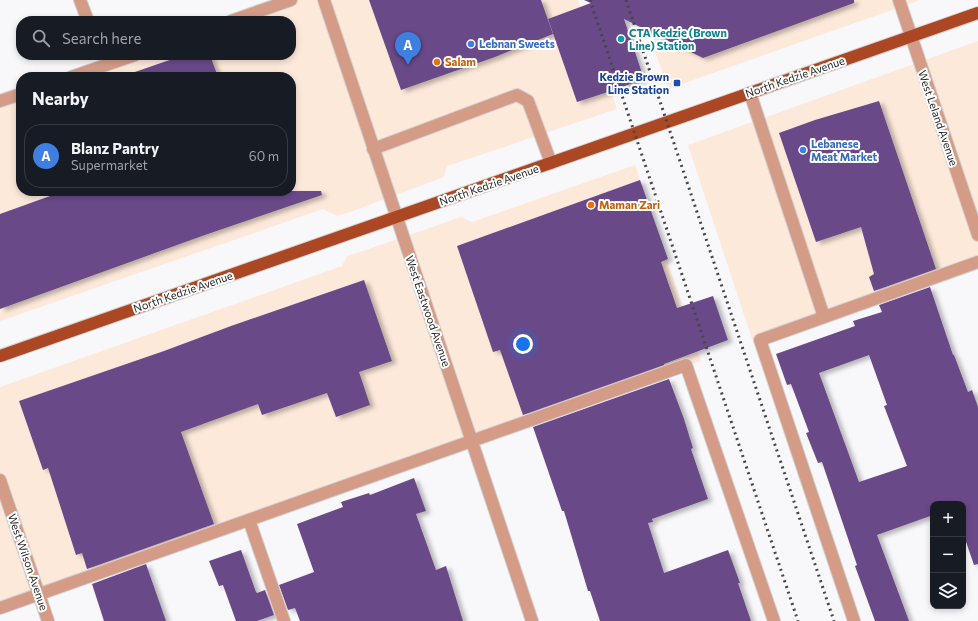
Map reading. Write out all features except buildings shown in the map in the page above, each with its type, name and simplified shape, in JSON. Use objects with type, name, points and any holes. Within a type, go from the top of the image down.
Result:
[{"type":"main road","name":"North Kedzie Avenue","points":[[0,356],[978,13]]},
{"type":"street","points":[[80,0],[86,16]]},
{"type":"street","points":[[245,16],[291,0]]},
{"type":"street","name":"West Eastwood Avenue","points":[[324,0],[532,621]]},
{"type":"street","name":"West Leland Avenue","points":[[899,0],[978,235]]},
{"type":"street","points":[[81,72],[101,61]]},
{"type":"street","points":[[750,93],[824,317]]},
{"type":"street","points":[[374,149],[518,95],[528,101],[551,163]]},
{"type":"street","points":[[0,101],[16,96]]},
{"type":"street","points":[[854,621],[760,340],[978,262]]},
{"type":"street","points":[[0,608],[686,365],[774,621]]},
{"type":"street","name":"West Wilson Avenue","points":[[0,480],[48,621]]},
{"type":"street","points":[[249,520],[284,621]]},
{"type":"path","points":[[634,82],[636,88]]},
{"type":"shaded area","points":[[291,0],[578,0],[617,109],[447,166],[444,177],[350,212],[337,216],[323,209],[0,321],[0,105],[16,100],[16,196],[296,196],[296,72],[92,72],[125,60],[296,60],[296,16],[247,16]]},
{"type":"shaded area","points":[[637,0],[920,0],[668,89]]},
{"type":"shaded area","points":[[978,41],[978,263],[753,342],[688,145]]},
{"type":"shaded area","points":[[635,165],[701,361],[0,606],[0,387],[342,266],[347,256],[461,217],[472,222]]},
{"type":"railway","points":[[590,0],[798,621]]},
{"type":"railway","points":[[626,0],[834,621]]},
{"type":"place","name":"CTA Kedzie (Brown Line) Station","points":[[621,39]]},
{"type":"place","name":"Lebnan Sweets","points":[[471,44]]},
{"type":"place","name":"Salam","points":[[437,62]]},
{"type":"place","name":"Blanz Pantry","points":[[408,65]]},
{"type":"place","name":"Kedzie Brown Line Station","points":[[677,83]]},
{"type":"place","name":"Lebanese Meat Market","points":[[803,150]]},
{"type":"place","name":"Maman Zari","points":[[591,205]]}]
